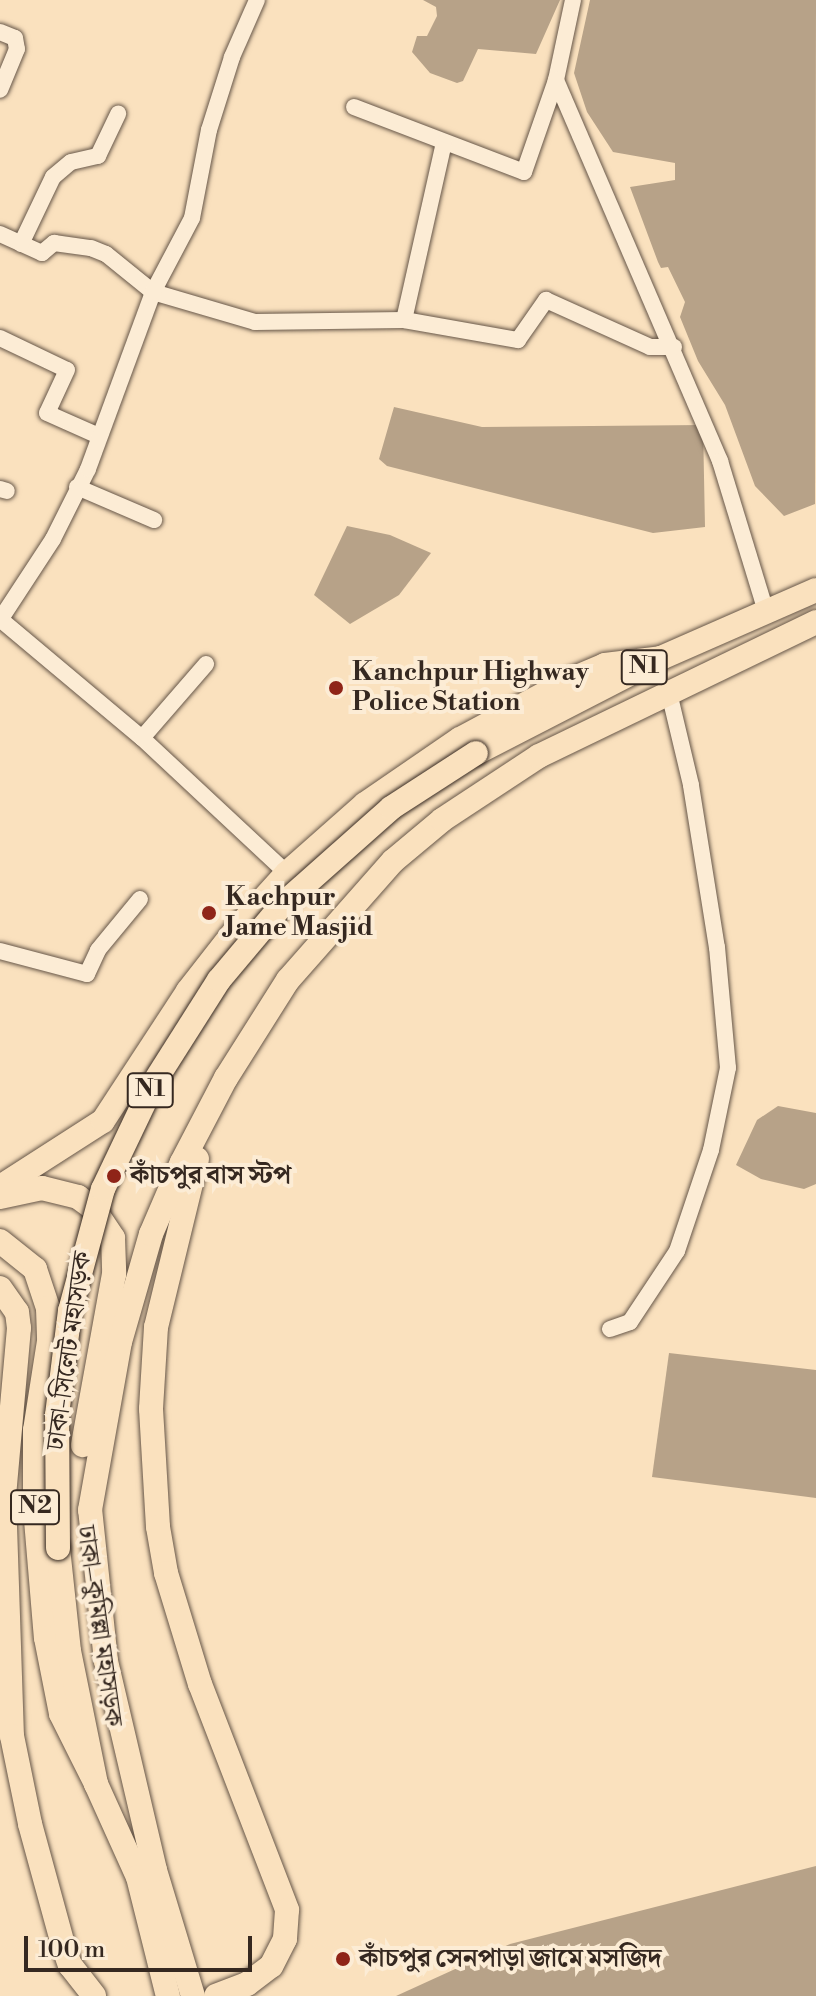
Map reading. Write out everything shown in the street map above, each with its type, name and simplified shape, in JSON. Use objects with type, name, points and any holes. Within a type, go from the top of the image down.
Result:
[{"type":"highway","name":"ঢাকা–কুমিল্লা মহাসড়ক","points":[[146,1874],[96,1784],[69,1651],[58,1548],[57,1415],[70,1311],[103,1189],[153,1084],[219,980],[283,904],[391,808],[476,753],[661,658],[816,590]]},
{"type":"highway","name":"ঢাকা–কুমিল্লা মহাসড়ক","points":[[146,1874],[104,1650],[90,1510],[101,1429],[134,1288],[151,1234],[198,1128],[288,980],[393,861],[492,784],[816,622]]},
{"type":"highway","name":"N1","points":[[0,1187],[103,1121],[188,991],[287,873],[365,804],[515,707],[605,665],[661,658]]},
{"type":"highway","name":"N1","points":[[198,1128],[196,1163],[156,1327],[151,1409],[158,1527],[166,1573],[200,1684],[287,1910],[285,1939],[271,1966],[247,1984],[216,1996]]},
{"type":"highway","name":"ঢাকা-সিলেট মহাসড়ক","points":[[0,1197],[42,1188],[78,1197],[93,1208],[113,1238],[114,1274],[83,1445],[90,1510]]},
{"type":"highway","name":"ঢাকা-সিলেট মহাসড়ক","points":[[0,1241],[35,1269],[48,1308],[49,1341],[35,1430],[39,1574],[61,1714],[96,1784]]},
{"type":"highway","name":"N2","points":[[0,1288],[17,1312],[19,1328],[4,1456],[7,1668],[18,1773],[70,1965],[94,1996]]},
{"type":"highway","name":"N1","points":[[146,1874],[179,1948],[193,1996]]},
{"type":"highway","name":"N1","points":[[146,1874],[168,1996]]},
{"type":"highway","points":[[179,1948],[204,1996]]},
{"type":"street","points":[[257,0],[232,57],[209,130],[192,218],[153,292],[99,436],[53,539],[0,619],[142,738],[287,873]]},
{"type":"street","points":[[354,107],[524,172],[556,80],[573,0]]},
{"type":"street","points":[[0,32],[15,38],[17,49],[0,90]]},
{"type":"street","points":[[556,80],[576,136],[674,347],[720,461],[766,611]]},
{"type":"street","points":[[21,244],[53,177],[71,162],[98,156],[118,114]]},
{"type":"street","points":[[404,320],[444,143]]},
{"type":"street","points":[[0,234],[42,253],[54,243],[106,254],[153,292],[255,322],[404,320],[518,340],[546,300],[650,347],[674,347]]},
{"type":"street","points":[[0,338],[67,370],[47,413],[99,436]]},
{"type":"street","points":[[77,487],[154,520]]},
{"type":"street","points":[[142,738],[206,664]]},
{"type":"street","points":[[610,1329],[630,1322],[677,1251],[711,1150],[728,1068],[717,948],[691,785],[669,693]]},
{"type":"street","points":[[0,951],[87,974],[98,950],[140,899]]},
{"type":"shaded area","points":[[423,0],[560,0],[536,54],[478,49],[463,81],[457,83],[430,73],[412,52],[417,36],[427,36],[437,16],[436,7]]},
{"type":"shaded area","points":[[590,0],[816,0],[815,504],[784,516],[755,486],[725,405],[698,361],[680,317],[685,302],[668,267],[661,268],[658,262],[630,187],[675,180],[675,163],[613,152],[587,112],[574,73]]},
{"type":"shaded area","points":[[394,407],[482,427],[703,425],[705,527],[653,533],[387,466],[379,459]]},
{"type":"shaded area","points":[[347,526],[390,535],[431,553],[399,595],[350,624],[314,595]]},
{"type":"shaded area","points":[[778,1106],[816,1113],[816,1184],[804,1189],[761,1179],[736,1165],[757,1120]]},
{"type":"shaded area","points":[[669,1353],[816,1370],[816,1498],[652,1477]]},
{"type":"shaded area","points":[[816,1866],[816,1996],[396,1996],[510,1944]]},
{"type":"place","name":"Kanchpur Highway Police Station","points":[[336,688]]},
{"type":"place","name":"Kachpur Jame Masjid","points":[[209,913]]},
{"type":"place","name":"কাঁচপুর বাস স্টপ","points":[[114,1176]]},
{"type":"place","name":"কাঁচপুর সেনপাড়া জামে মসজিদ","points":[[343,1959]]}]
